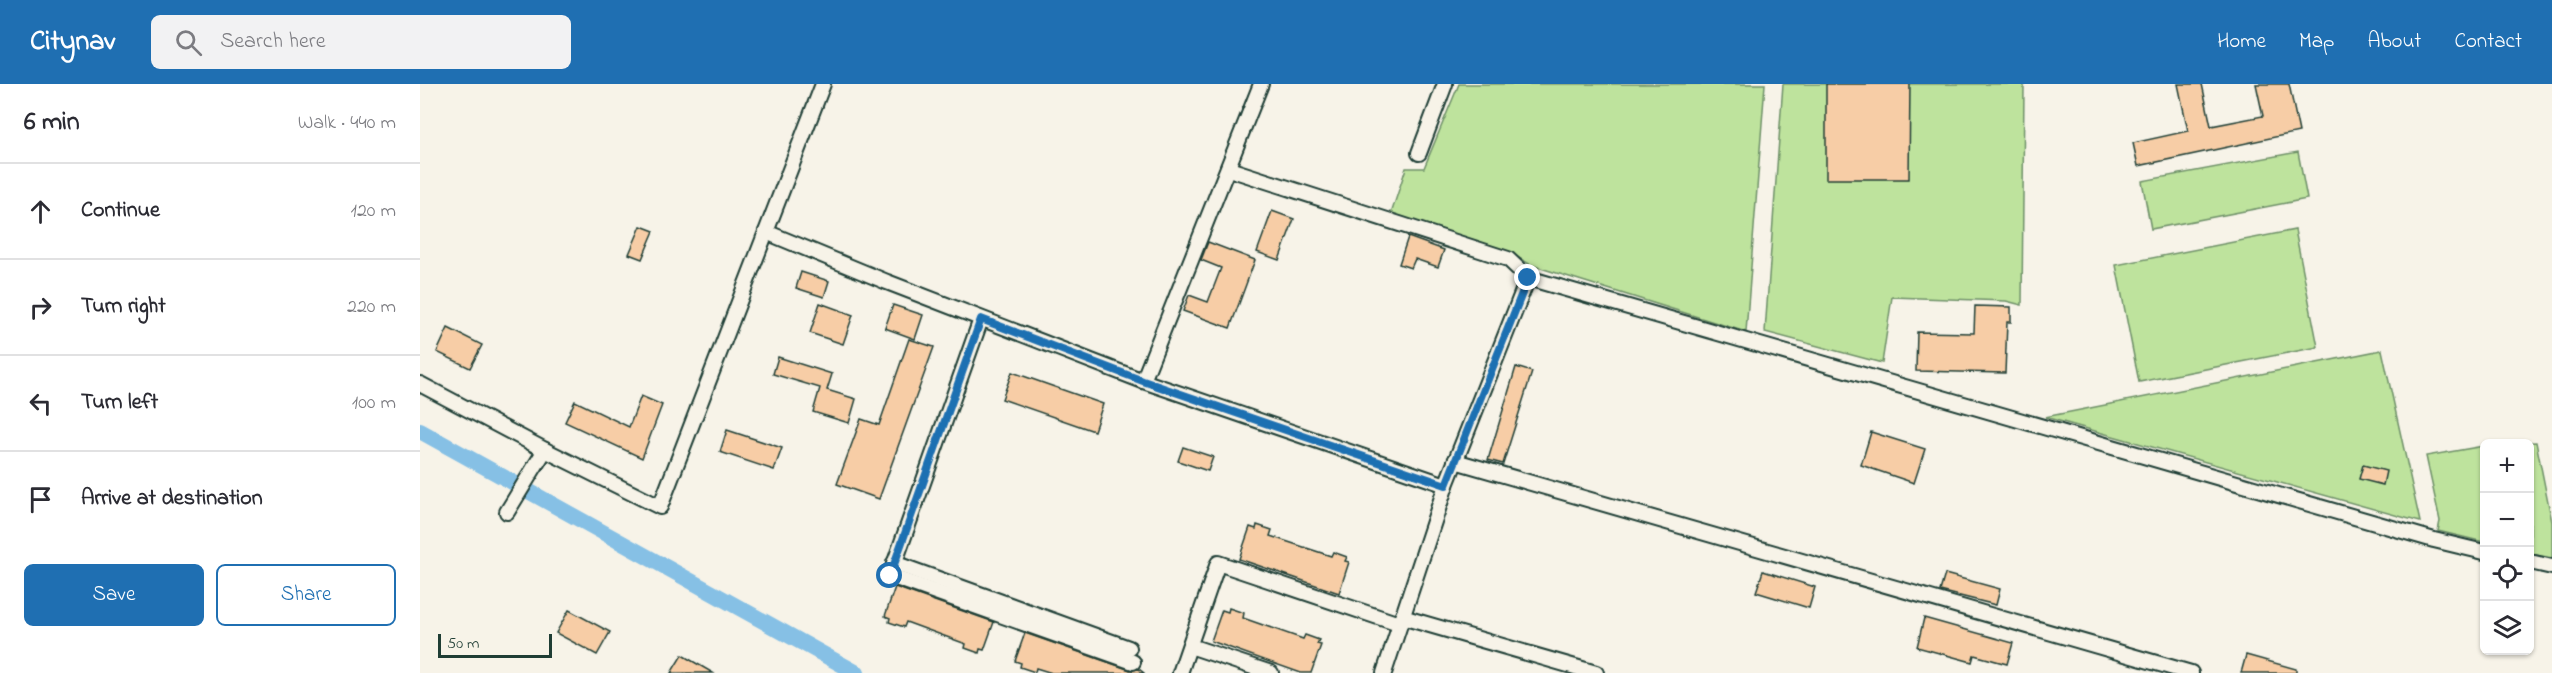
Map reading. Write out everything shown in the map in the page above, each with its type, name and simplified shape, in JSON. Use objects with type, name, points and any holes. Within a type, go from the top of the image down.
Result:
[{"type":"street","points":[[420,384],[660,507],[823,84]]},
{"type":"street","points":[[1143,381],[1261,84]]},
{"type":"street","points":[[1419,153],[1445,84]]},
{"type":"street","points":[[1228,169],[1508,258],[1528,278],[2422,537],[2480,551]]},
{"type":"street","points":[[766,232],[981,319],[1143,381],[1446,485]]},
{"type":"street","points":[[1384,673],[1446,485],[1528,278]]},
{"type":"street","points":[[981,319],[890,576],[1133,662]]},
{"type":"street","points":[[507,513],[545,450]]},
{"type":"street","points":[[1455,461],[2191,673]]},
{"type":"street","points":[[894,563],[1129,648]]},
{"type":"street","points":[[1196,673],[1181,671],[1218,563],[1400,620],[1596,673]]},
{"type":"street","points":[[2534,563],[2552,567]]},
{"type":"street","points":[[1190,646],[1270,673]]},
{"type":"green space","points":[[1459,84],[1765,84],[1746,332],[1531,265],[1507,251],[1391,214],[1406,168],[1424,168]]},
{"type":"green space","points":[[1783,84],[2024,84],[2022,305],[2006,301],[1892,297],[1882,363],[1765,332]]},
{"type":"green space","points":[[2298,152],[2307,199],[2151,229],[2142,181]]},
{"type":"green space","points":[[2295,230],[2318,347],[2139,382],[2116,265]]},
{"type":"green space","points":[[2382,350],[2420,522],[2045,417]]},
{"type":"green space","points":[[2534,442],[2536,442],[2552,522],[2552,558],[2534,555]]},
{"type":"green space","points":[[2480,447],[2480,541],[2438,531],[2440,521],[2426,456]]},
{"type":"building","points":[[1826,84],[1910,84],[1909,179],[1826,179]]},
{"type":"building","points":[[2178,84],[2202,84],[2211,126],[2263,116],[2256,84],[2289,84],[2299,132],[2138,166],[2133,143],[2188,131]]},
{"type":"building","points":[[1272,211],[1294,219],[1279,260],[1257,252]]},
{"type":"building","points":[[641,226],[654,231],[642,259],[629,254]]},
{"type":"building","points":[[1408,237],[1444,250],[1438,267],[1415,259],[1411,268],[1399,264]]},
{"type":"building","points":[[1208,242],[1255,260],[1230,328],[1183,311],[1189,295],[1208,302],[1221,268],[1201,260]]},
{"type":"building","points":[[801,272],[829,281],[824,297],[796,288]]},
{"type":"building","points":[[820,303],[853,315],[843,344],[810,333]]},
{"type":"building","points":[[893,305],[923,315],[915,339],[885,328]]},
{"type":"building","points":[[1975,306],[2011,307],[2011,322],[2007,322],[2005,373],[1916,371],[1917,332],[1974,333]]},
{"type":"building","points":[[448,328],[482,345],[470,368],[437,352]]},
{"type":"building","points":[[909,339],[934,347],[879,499],[837,484],[861,419],[879,425]]},
{"type":"building","points":[[778,357],[832,374],[827,390],[856,399],[849,423],[813,412],[820,388],[773,374]]},
{"type":"building","points":[[1516,367],[1532,372],[1503,464],[1488,460]]},
{"type":"building","points":[[1012,372],[1103,404],[1094,431],[1002,399]]},
{"type":"building","points":[[641,396],[662,405],[642,458],[565,422],[575,401],[629,427]]},
{"type":"building","points":[[727,430],[782,448],[774,470],[720,452]]},
{"type":"building","points":[[1871,432],[1925,449],[1914,483],[1861,465]]},
{"type":"building","points":[[1183,447],[1213,457],[1208,471],[1178,461]]},
{"type":"building","points":[[2363,465],[2386,471],[2383,485],[2359,479]]},
{"type":"building","points":[[1257,525],[1272,530],[1270,536],[1331,556],[1333,552],[1347,557],[1345,561],[1349,562],[1339,593],[1239,559],[1250,527],[1256,529]]},
{"type":"building","points":[[1763,571],[1815,587],[1809,608],[1756,592]]},
{"type":"building","points":[[1945,574],[2000,589],[1996,605],[1940,591]]},
{"type":"building","points":[[895,587],[994,622],[984,650],[980,649],[979,653],[965,648],[966,644],[906,622],[904,627],[889,622],[890,618],[885,616]]},
{"type":"building","points":[[1229,608],[1244,613],[1243,618],[1303,639],[1305,635],[1319,640],[1317,644],[1321,645],[1311,673],[1301,673],[1211,641],[1222,610],[1228,612]]},
{"type":"building","points":[[569,610],[610,632],[597,655],[556,633]]},
{"type":"building","points":[[1924,618],[2013,643],[2007,664],[1974,655],[1972,662],[1917,647]]},
{"type":"building","points":[[1025,633],[1130,670],[1139,669],[1144,673],[1052,673],[1036,668],[1035,672],[1020,667],[1021,663],[1015,661]]},
{"type":"building","points":[[682,655],[713,673],[671,673]]},
{"type":"building","points":[[2246,655],[2296,669],[2296,673],[2241,673]]},
{"type":"waterway","points":[[420,431],[857,673]]},
{"type":"route","points":[[890,576],[981,319],[1143,381],[1446,485],[1528,278]]}]
